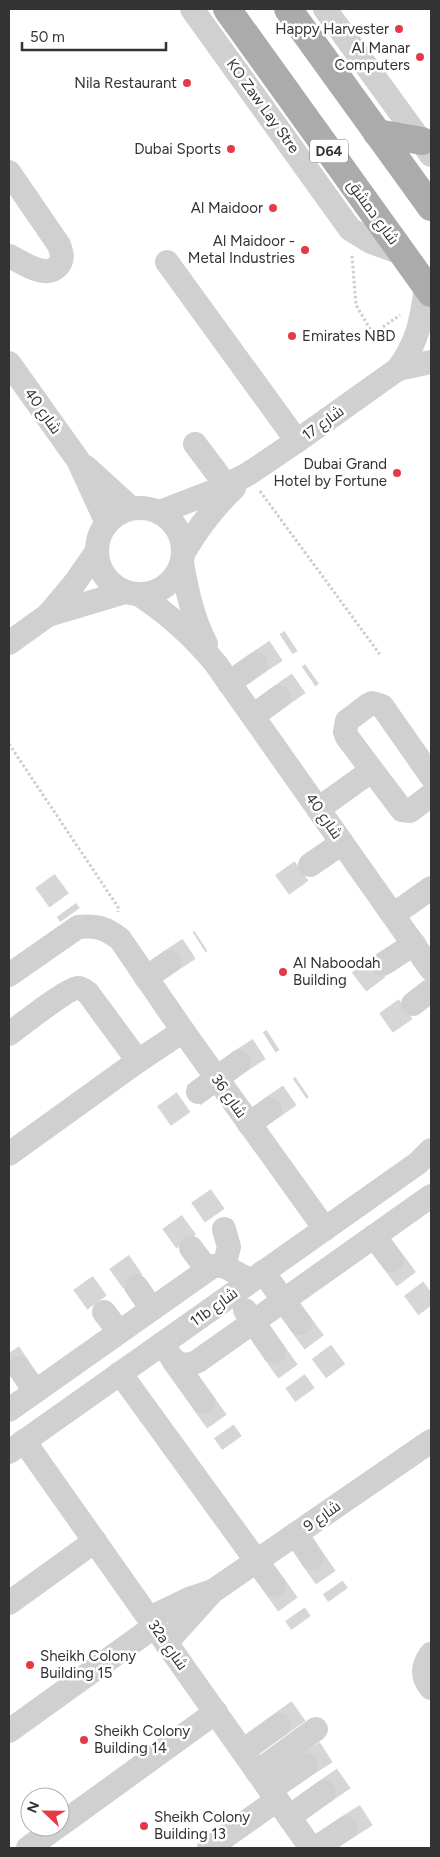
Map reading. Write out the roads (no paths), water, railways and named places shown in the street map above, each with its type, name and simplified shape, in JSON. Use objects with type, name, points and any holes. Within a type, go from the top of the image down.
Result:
[{"type":"main road","name":"شارع دمشق","points":[[227,9],[429,289]]},
{"type":"main road","points":[[288,9],[431,207]]},
{"type":"main road","points":[[377,132],[426,148]]},
{"type":"street","name":"KO Zaw Lay Stre","points":[[192,9],[350,229],[371,242],[404,254]]},
{"type":"street","points":[[324,9],[426,148]]},
{"type":"street","points":[[9,172],[59,245],[62,254],[60,264],[53,270],[43,272],[9,256]]},
{"type":"street","points":[[168,262],[297,441]]},
{"type":"street","name":"شارع 17","points":[[160,512],[183,504],[248,474],[398,370],[416,339],[429,289]]},
{"type":"street","name":"شارع 17","points":[[398,370],[431,362]]},
{"type":"street","name":"شارع 40","points":[[10,367],[78,460],[107,523]]},
{"type":"street","points":[[195,444],[226,485]]},
{"type":"street","name":"شارع 40","points":[[78,460],[131,508]]},
{"type":"street","name":"شارع 17","points":[[183,558],[198,529],[214,508],[248,474]]},
{"type":"street","points":[[14,632],[48,614],[131,593],[153,593],[166,586],[176,576],[183,558],[181,536],[173,522],[160,512],[145,507],[131,508],[118,514],[107,523],[99,536],[97,551],[99,564],[104,576],[114,585],[131,593]]},
{"type":"street","points":[[48,614],[74,584],[97,551]]},
{"type":"street","name":"شارع 40","points":[[183,558],[187,589],[194,615],[226,678]]},
{"type":"street","name":"شارع 40","points":[[131,593],[160,609],[181,625],[226,678],[393,915],[424,953]]},
{"type":"street","points":[[226,678],[258,667]]},
{"type":"street","points":[[255,719],[282,701]]},
{"type":"street","points":[[431,776],[382,706],[372,703],[350,717],[345,727],[347,738],[402,810],[410,811],[431,795]]},
{"type":"street","points":[[318,809],[372,771]]},
{"type":"street","points":[[310,865],[342,843]]},
{"type":"street","points":[[393,915],[431,888]]},
{"type":"street","name":"شارع 36","points":[[56,942],[74,921],[102,927],[120,939],[183,1031],[208,1085],[249,1124],[325,1229]]},
{"type":"street","points":[[9,976],[56,942],[81,936],[92,936],[114,946],[141,971],[169,962]]},
{"type":"street","points":[[384,964],[424,953]]},
{"type":"street","points":[[9,1034],[66,993],[77,988],[84,989],[138,1061]]},
{"type":"street","points":[[413,1004],[431,990]]},
{"type":"street","points":[[9,1154],[183,1031]]},
{"type":"street","points":[[208,1085],[240,1062]]},
{"type":"street","points":[[249,1124],[270,1109]]},
{"type":"street","name":"11b شارع","points":[[16,1447],[120,1373],[167,1352],[249,1282],[427,1157]]},
{"type":"street","points":[[167,1352],[178,1364],[192,1364],[431,1196]]},
{"type":"street","points":[[9,1410],[152,1309],[215,1268],[228,1257],[229,1247],[224,1229]]},
{"type":"street","points":[[374,1236],[392,1260]]},
{"type":"street","points":[[191,1248],[215,1268],[249,1282],[284,1300],[300,1323]]},
{"type":"street","points":[[249,1282],[254,1322],[274,1352]]},
{"type":"street","points":[[136,1286],[152,1309]]},
{"type":"street","points":[[104,1312],[119,1332]]},
{"type":"street","points":[[167,1352],[202,1402]]},
{"type":"street","points":[[19,1368],[35,1391]]},
{"type":"street","points":[[120,1373],[274,1586]]},
{"type":"street","name":"شارع 9","points":[[9,1731],[157,1629],[189,1599],[213,1591],[431,1441]]},
{"type":"street","name":"32a شارع","points":[[16,1447],[95,1541],[311,1848]]},
{"type":"street","points":[[296,1534],[312,1558]]},
{"type":"street","points":[[9,1603],[95,1541]]},
{"type":"street","points":[[431,1654],[425,1662],[423,1671],[425,1680],[431,1688]]},
{"type":"street","points":[[70,1818],[216,1712]]},
{"type":"street","points":[[242,1751],[279,1725]]},
{"type":"street","points":[[273,1794],[316,1728]]},
{"type":"street","points":[[209,1848],[306,1765]]},
{"type":"street","points":[[273,1794],[324,1792]]},
{"type":"street","points":[[316,1848],[346,1828]]},
{"type":"street","points":[[28,1848],[44,1837]]},
{"type":"tunnel","points":[[256,664],[291,641]]},
{"type":"tunnel","points":[[279,697],[312,674]]},
{"type":"tunnel","points":[[282,885],[310,865]]},
{"type":"tunnel","points":[[45,881],[70,915]]},
{"type":"tunnel","points":[[169,962],[201,941]]},
{"type":"tunnel","points":[[359,982],[383,964]]},
{"type":"tunnel","points":[[386,1023],[413,1004]]},
{"type":"tunnel","points":[[239,1062],[273,1040]]},
{"type":"tunnel","points":[[270,1109],[302,1087]]},
{"type":"tunnel","points":[[164,1116],[198,1092]]},
{"type":"tunnel","points":[[201,1196],[224,1229]]},
{"type":"tunnel","points":[[172,1222],[191,1248]]},
{"type":"tunnel","points":[[392,1260],[428,1308]]},
{"type":"tunnel","points":[[119,1262],[136,1286]]},
{"type":"tunnel","points":[[83,1283],[104,1312]]},
{"type":"tunnel","points":[[300,1323],[337,1373]]},
{"type":"tunnel","points":[[274,1352],[305,1395]]},
{"type":"tunnel","points":[[9,1353],[19,1368]]},
{"type":"tunnel","points":[[203,1402],[232,1443]]},
{"type":"tunnel","points":[[312,1558],[338,1595]]},
{"type":"tunnel","points":[[274,1585],[301,1623]]},
{"type":"tunnel","points":[[279,1725],[303,1708]]},
{"type":"tunnel","points":[[306,1765],[331,1749]]},
{"type":"tunnel","points":[[324,1792],[350,1774]]},
{"type":"tunnel","points":[[346,1828],[376,1809]]},
{"type":"place","name":"Happy Harvester","points":[[399,29]]},
{"type":"place","name":"Al Manar Computers","points":[[420,57]]},
{"type":"place","name":"Nila Restaurant","points":[[187,83]]},
{"type":"place","name":"Dubai Sports","points":[[231,149]]},
{"type":"place","name":"Al Maidoor","points":[[273,208]]},
{"type":"place","name":"Al Maidoor - Metal Industries","points":[[305,250]]},
{"type":"place","name":"Emirates NBD","points":[[292,336]]},
{"type":"place","name":"Dubai Grand Hotel by Fortune","points":[[397,473]]},
{"type":"place","name":"Al Naboodah Building","points":[[283,972]]},
{"type":"place","name":"Sheikh Colony Building 15","points":[[30,1665]]},
{"type":"place","name":"Sheikh Colony Building 14","points":[[84,1740]]},
{"type":"place","name":"Sheikh Colony Building 13","points":[[144,1826]]}]
